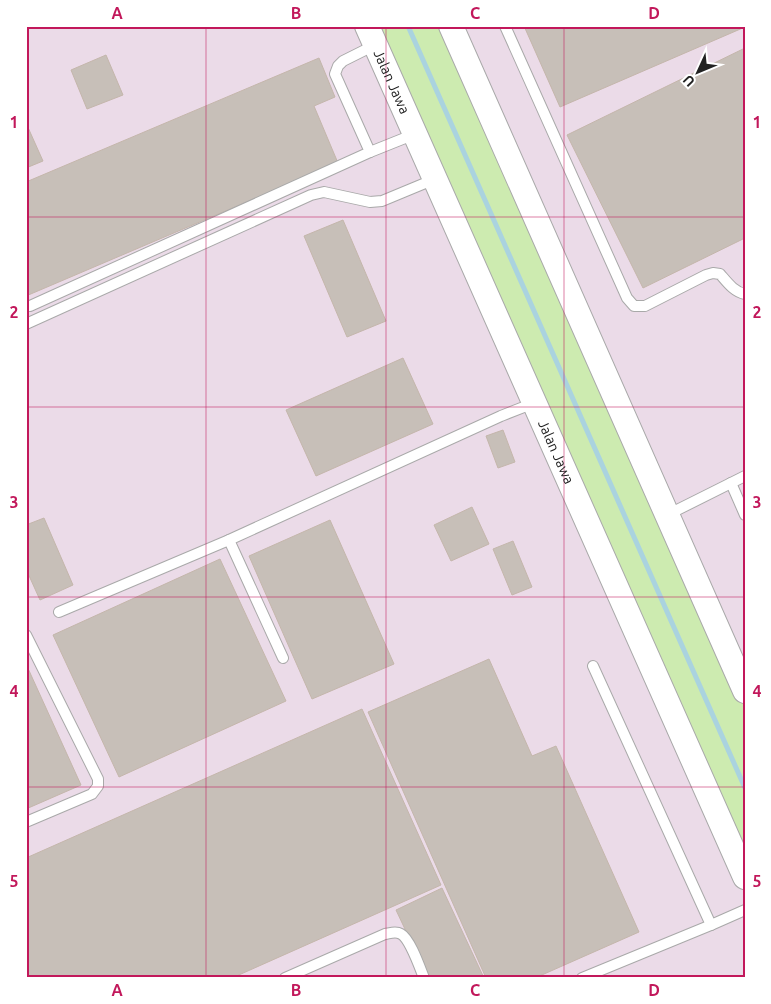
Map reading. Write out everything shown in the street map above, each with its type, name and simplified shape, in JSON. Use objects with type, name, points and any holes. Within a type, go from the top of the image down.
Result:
[{"type":"street","points":[[451,26],[745,691]]},
{"type":"street","name":"Jalan Jawa","points":[[371,35],[745,877]]},
{"type":"lane","points":[[505,26],[627,298],[634,306],[645,306],[706,274],[713,273],[720,274],[735,290],[745,294]]},
{"type":"lane","points":[[370,152],[335,74],[338,66],[371,35]]},
{"type":"lane","points":[[30,306],[370,152],[415,134]]},
{"type":"lane","points":[[26,324],[311,195],[324,192],[370,202],[382,202],[435,179]]},
{"type":"lane","points":[[59,612],[229,540],[501,416],[534,403]]},
{"type":"lane","points":[[667,515],[745,476]]},
{"type":"lane","points":[[731,483],[745,515]]},
{"type":"lane","points":[[229,540],[283,658]]},
{"type":"lane","points":[[26,635],[98,778],[98,786],[92,794],[26,822]]},
{"type":"lane","points":[[593,666],[711,925]]},
{"type":"lane","points":[[582,978],[745,910]]},
{"type":"lane","points":[[285,978],[385,934],[395,932],[402,934],[407,940],[424,978]]},
{"type":"shaded area","points":[[26,26],[745,26],[745,978],[26,978]]},
{"type":"green space","points":[[367,26],[451,26],[745,691],[745,877]]},
{"type":"building","points":[[524,26],[745,26],[745,27],[560,107]]},
{"type":"building","points":[[745,48],[745,238],[643,288],[567,135]]},
{"type":"building","points":[[106,55],[123,95],[87,109],[71,70]]},
{"type":"building","points":[[319,58],[335,97],[314,106],[338,163],[26,296],[26,182]]},
{"type":"building","points":[[26,123],[43,161],[26,168]]},
{"type":"building","points":[[343,220],[386,321],[347,337],[304,236]]},
{"type":"building","points":[[403,358],[433,424],[316,476],[286,410]]},
{"type":"building","points":[[503,430],[515,462],[498,468],[486,436]]},
{"type":"building","points":[[472,507],[489,544],[451,561],[434,525]]},
{"type":"building","points":[[44,518],[73,585],[40,600],[26,569],[26,525]]},
{"type":"building","points":[[330,520],[394,664],[312,699],[249,556]]},
{"type":"building","points":[[513,541],[532,587],[512,595],[493,549]]},
{"type":"building","points":[[220,559],[286,701],[119,777],[53,635]]},
{"type":"building","points":[[489,659],[532,756],[556,746],[639,932],[535,978],[486,978],[368,712]]},
{"type":"building","points":[[26,664],[81,785],[26,809]]},
{"type":"building","points":[[362,709],[441,885],[232,978],[26,978],[26,858]]},
{"type":"building","points":[[442,888],[484,978],[428,978],[396,910]]},
{"type":"waterway","points":[[408,26],[745,788]]}]
